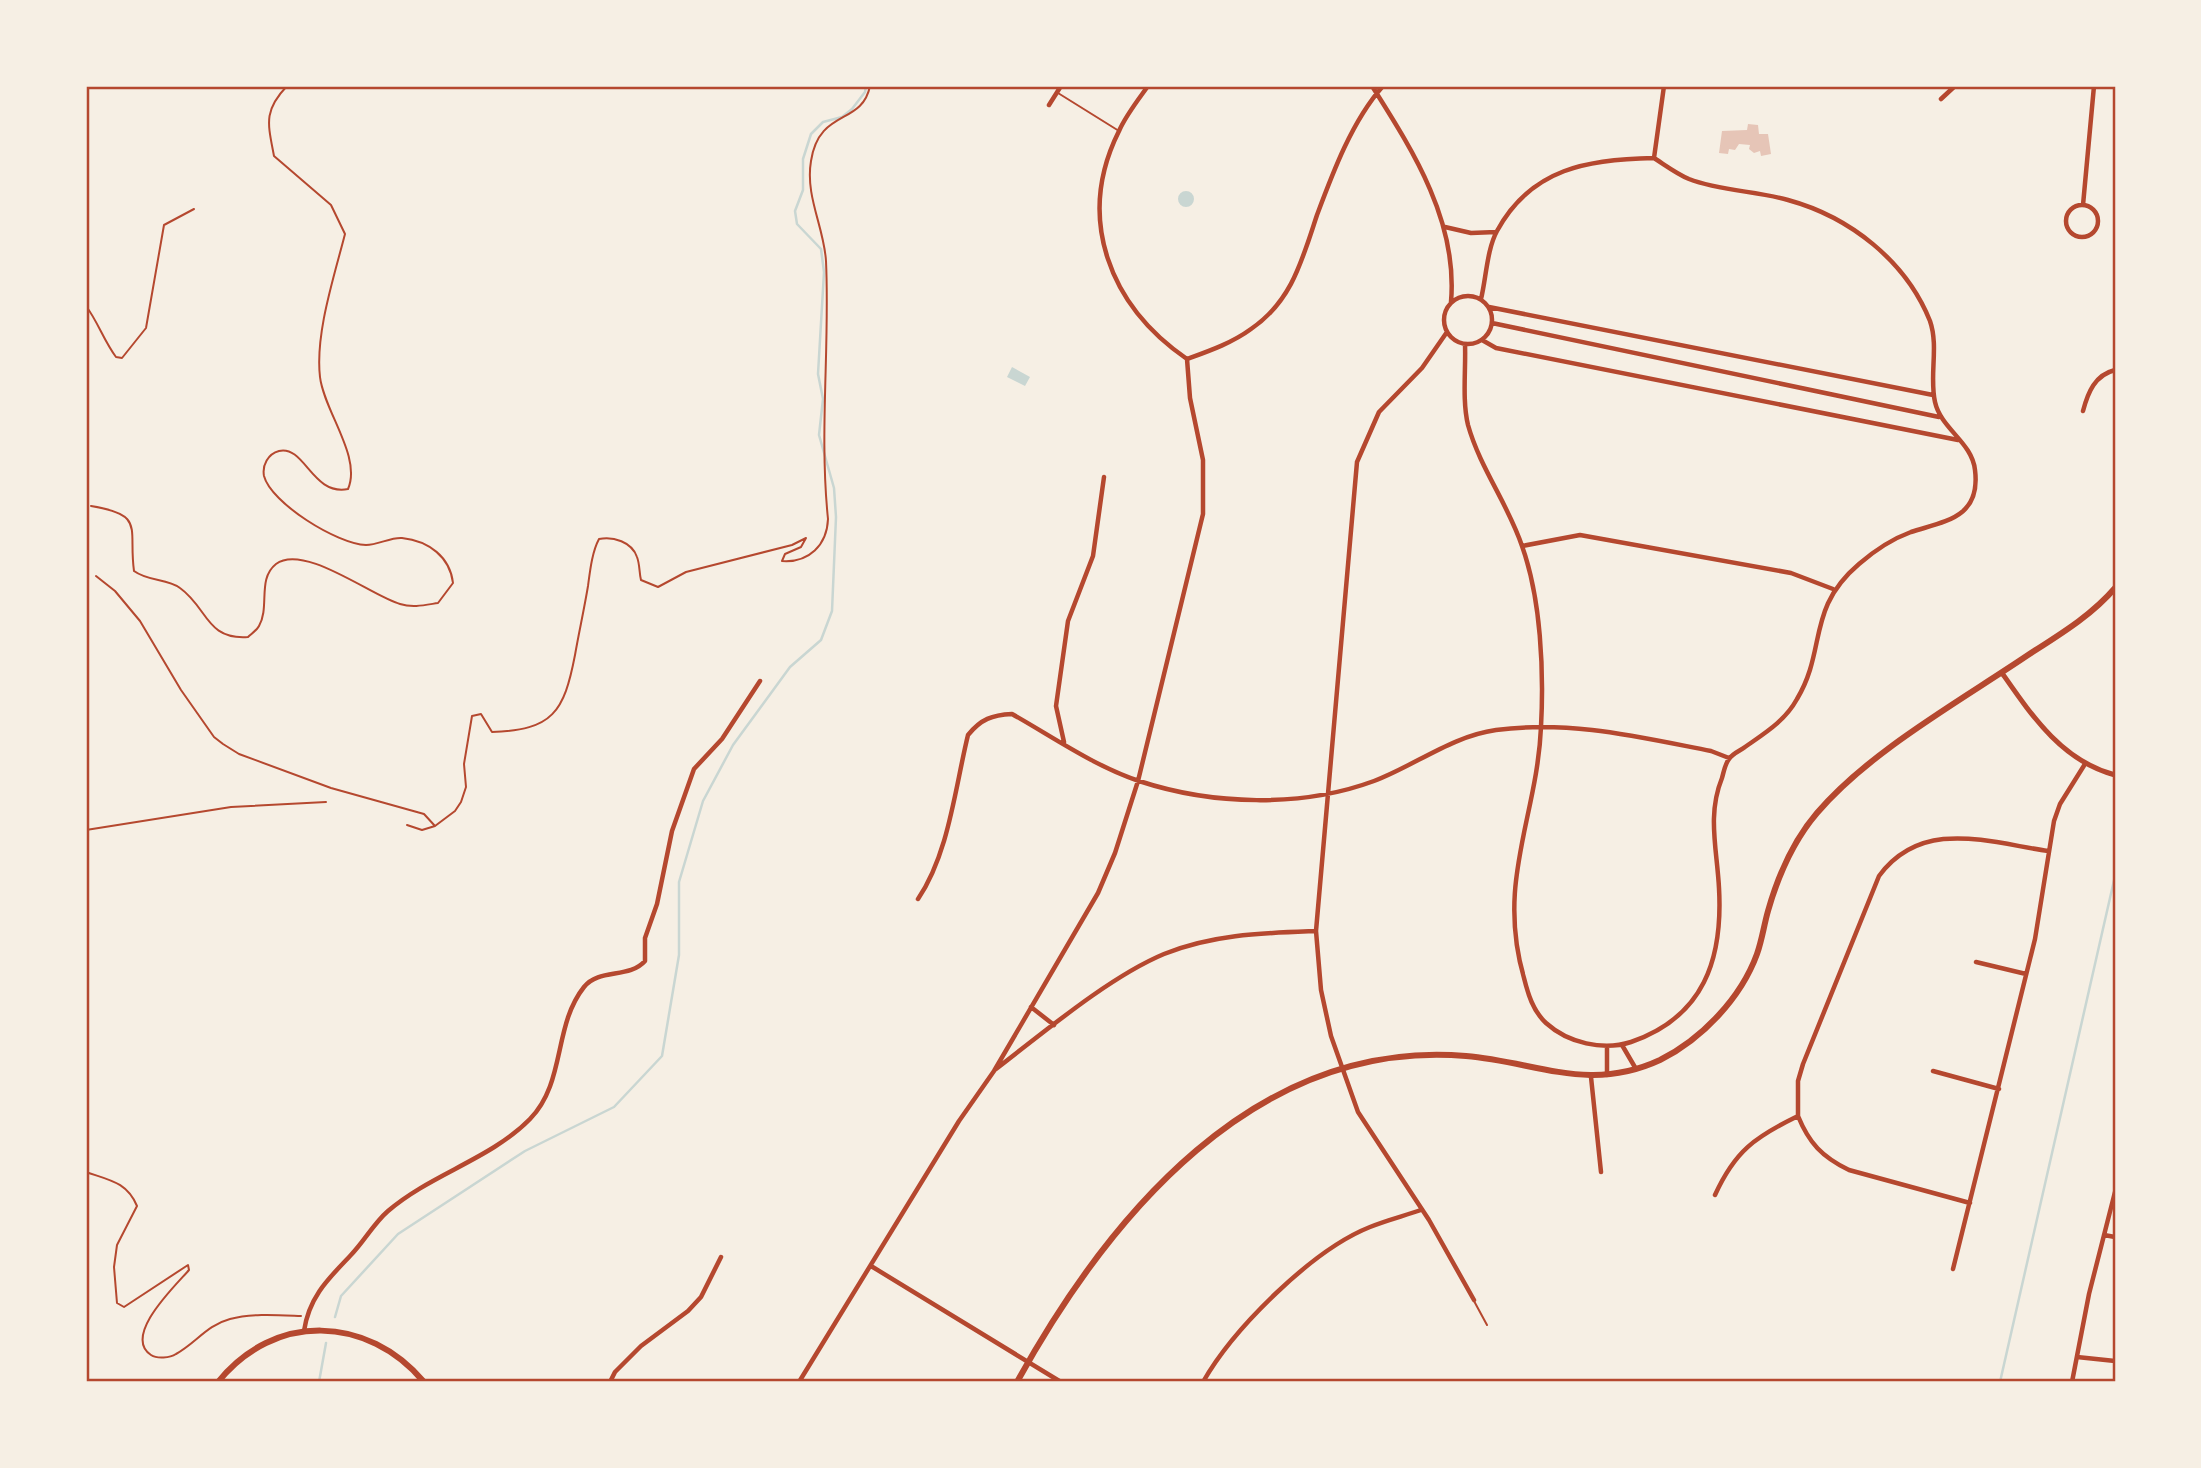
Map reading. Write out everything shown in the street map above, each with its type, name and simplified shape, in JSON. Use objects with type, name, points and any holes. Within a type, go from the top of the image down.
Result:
[{"type":"main road","points":[[1017,1382],[1112,1235],[1166,1178],[1203,1144],[1242,1116],[1296,1086],[1342,1069],[1388,1060],[1445,1055],[1493,1060],[1569,1076],[1607,1075],[1636,1069],[1659,1060],[1698,1035],[1739,989],[1759,950],[1781,873],[1795,843],[1816,814],[1849,780],[1885,752],[2084,618],[2115,588]]},
{"type":"main road","points":[[218,1382],[229,1369],[254,1349],[304,1331],[341,1332],[384,1346],[403,1359],[424,1382]]},
{"type":"street","points":[[1049,105],[1061,86]]},
{"type":"street","points":[[799,1382],[959,1121],[994,1071],[1098,893],[1138,780],[1205,501],[1203,460],[1190,398],[1187,359],[1146,326],[1124,295],[1106,257],[1100,234],[1100,189],[1119,131],[1148,86]]},
{"type":"street","points":[[1372,86],[1426,177],[1445,227],[1453,284],[1451,302],[1444,316],[1447,332],[1422,368],[1379,412],[1357,462],[1316,931],[1326,1016],[1358,1112],[1421,1210],[1474,1300]]},
{"type":"street","points":[[1187,359],[1250,330],[1284,297],[1306,255],[1329,184],[1351,135],[1383,86]]},
{"type":"street","points":[[1654,158],[1664,86]]},
{"type":"street","points":[[1941,99],[1955,86]]},
{"type":"street","points":[[2083,205],[2094,86]]},
{"type":"street","points":[[1465,344],[1467,420],[1479,457],[1522,546],[1543,662],[1542,726],[1514,872],[1514,907],[1521,968],[1530,1001],[1547,1023],[1589,1045],[1622,1045],[1666,1025],[1687,1007],[1711,971],[1716,953],[1719,890],[1713,812],[1716,793],[1729,758],[1779,724],[1797,700],[1809,674],[1823,609],[1833,589],[1883,546],[1907,533],[1948,523],[1960,515],[1970,502],[1975,474],[1969,452],[1939,417],[1933,395],[1932,327],[1914,289],[1885,254],[1860,233],[1823,212],[1789,200],[1690,179],[1654,158],[1608,159],[1572,166],[1543,181],[1519,203],[1496,232],[1481,299]]},
{"type":"street","points":[[2083,205],[2096,212],[2099,222],[2092,235],[2081,238],[2071,233],[2066,223],[2073,208],[2083,205]]},
{"type":"street","points":[[1445,227],[1471,233],[1496,232]]},
{"type":"street","points":[[1451,302],[1466,295],[1481,299],[1489,307],[1933,395]]},
{"type":"street","points":[[1482,340],[1492,323],[1489,307]]},
{"type":"street","points":[[1492,323],[1939,417]]},
{"type":"street","points":[[1447,332],[1465,344],[1482,340],[1496,348],[1959,440]]},
{"type":"street","points":[[2083,411],[2094,382],[2102,374],[2115,370]]},
{"type":"street","points":[[1064,743],[1055,706],[1068,621],[1093,556],[1104,477]]},
{"type":"street","points":[[1522,546],[1580,535],[1791,573],[1833,589]]},
{"type":"street","points":[[2002,673],[2044,729],[2085,764],[2115,775]]},
{"type":"street","points":[[304,1331],[311,1300],[388,1211],[504,1140],[544,1104],[552,1086],[569,1018],[583,988],[593,978],[640,967],[645,961],[645,938],[657,904],[672,831],[694,769],[722,739],[760,681]]},
{"type":"street","points":[[918,899],[930,880],[968,735],[977,724],[988,717],[1012,714],[1092,761],[1138,780],[1184,793],[1246,801],[1328,794],[1374,781],[1457,742],[1493,730],[1542,726],[1594,728],[1711,751],[1729,758]]},
{"type":"street","points":[[1953,1269],[2035,939],[2049,851],[2060,804],[2085,764]]},
{"type":"street","points":[[1970,1203],[1849,1170],[1830,1161],[1816,1150],[1798,1116],[1798,1081],[1879,876],[1890,861],[1906,848],[1949,838],[2049,851]]},
{"type":"street","points":[[994,1071],[1054,1025],[1137,968],[1164,954],[1228,936],[1316,931]]},
{"type":"street","points":[[1976,962],[2026,974]]},
{"type":"street","points":[[1031,1007],[1054,1025]]},
{"type":"street","points":[[1622,1045],[1636,1069]]},
{"type":"street","points":[[1607,1046],[1607,1075]]},
{"type":"street","points":[[1933,1071],[1998,1089]]},
{"type":"street","points":[[1591,1077],[1601,1172]]},
{"type":"street","points":[[1715,1195],[1732,1161],[1743,1149],[1757,1137],[1798,1116]]},
{"type":"street","points":[[2072,1382],[2115,1192]]},
{"type":"street","points":[[1203,1382],[1218,1355],[1261,1308],[1325,1254],[1370,1227],[1421,1210]]},
{"type":"street","points":[[2104,1235],[2115,1237]]},
{"type":"street","points":[[610,1382],[615,1372],[641,1346],[688,1311],[701,1297],[721,1257]]},
{"type":"street","points":[[871,1266],[1029,1360],[1061,1382]]},
{"type":"street","points":[[2077,1357],[2115,1361]]},
{"type":"lane","points":[[1058,93],[1119,131]]},
{"type":"lane","points":[[86,830],[231,807],[326,802]]},
{"type":"lane","points":[[1474,1300],[1487,1325]]},
{"type":"path","points":[[91,506],[119,511],[129,523],[135,541],[134,571],[142,577],[173,583],[182,589],[215,629],[230,638],[248,637],[259,626],[268,576],[274,566],[284,560],[295,559],[350,576],[385,599],[402,605],[438,603],[453,583],[452,568],[435,549],[402,538],[365,545],[344,539],[288,508],[267,488],[263,471],[266,462],[271,454],[282,450],[292,452],[326,487],[336,491],[348,489],[352,479],[339,425],[331,414],[320,380],[319,362],[328,301],[345,234],[331,205],[274,156],[268,116],[273,100],[287,86]]},
{"type":"path","points":[[407,825],[422,830],[435,826],[455,811],[461,802],[466,787],[464,764],[472,716],[481,714],[492,732],[523,730],[549,718],[564,701],[572,678],[590,570],[599,539],[614,538],[624,542],[637,555],[641,580],[658,587],[686,572],[792,545],[806,538],[800,547],[785,554],[782,561],[805,558],[816,551],[827,534],[826,258],[809,186],[811,161],[816,140],[825,126],[860,108],[870,86]]},
{"type":"path","points":[[86,306],[95,318],[106,343],[116,357],[122,358],[136,344],[146,328],[164,225],[194,209]]},
{"type":"path","points":[[96,576],[115,591],[140,621],[181,690],[214,737],[223,744],[239,754],[331,788],[424,814],[435,826]]},
{"type":"path","points":[[86,1172],[116,1181],[132,1193],[137,1206],[117,1245],[114,1285],[117,1303],[124,1307],[188,1265],[188,1270],[146,1320],[143,1343],[146,1352],[155,1357],[175,1355],[210,1327],[231,1319],[302,1316]]},
{"type":"shaded area","points":[[1186,191],[1192,193],[1192,205],[1186,207],[1180,205],[1178,199],[1180,193]]},
{"type":"shaded area","points":[[1012,367],[1030,377],[1025,386],[1007,377]]},
{"type":"building","points":[[1748,124],[1758,125],[1759,134],[1768,134],[1771,154],[1761,156],[1760,151],[1754,153],[1749,149],[1750,145],[1739,144],[1735,150],[1729,149],[1728,154],[1719,153],[1722,131],[1747,130]]},
{"type":"waterway","points":[[335,1317],[341,1296],[398,1234],[525,1151],[614,1107],[662,1056],[679,955],[679,882],[703,801],[733,745],[790,667],[821,640],[832,611],[836,517],[834,488],[819,435],[823,399],[818,374],[824,272],[821,249],[797,224],[795,211],[803,190],[803,159],[811,134],[823,122],[842,117],[852,109],[865,92],[866,86]]},
{"type":"waterway","points":[[2000,1382],[2115,876]]},
{"type":"waterway","points":[[319,1382],[326,1343]]}]
